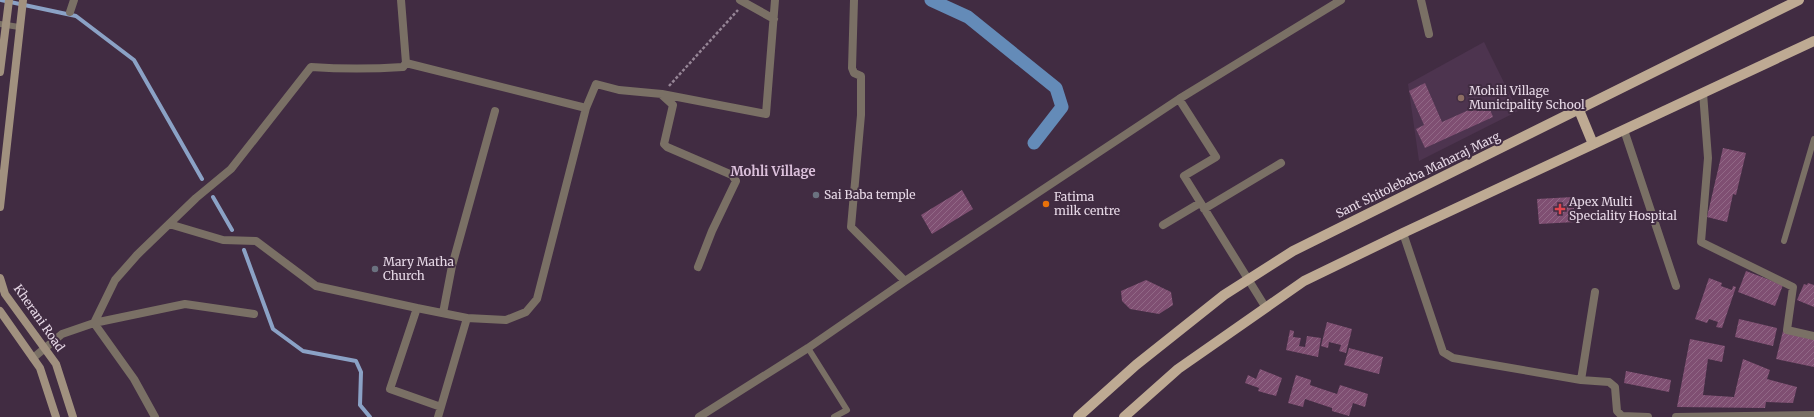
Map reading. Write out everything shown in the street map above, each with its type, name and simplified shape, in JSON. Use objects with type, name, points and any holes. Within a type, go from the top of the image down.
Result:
[{"type":"main road","points":[[0,207],[23,0]]},
{"type":"main road","name":"Sant Shitolebaba Maharaj Marg","points":[[1078,417],[1136,365],[1224,295],[1293,251],[1799,0]]},
{"type":"main road","points":[[0,72],[3,24],[8,4]]},
{"type":"main road","points":[[1124,417],[1178,369],[1304,281],[1404,232],[1814,41]]},
{"type":"main road","points":[[1578,110],[1593,144]]},
{"type":"main road","name":"Kherani Road","points":[[0,278],[5,294],[56,364],[73,417]]},
{"type":"main road","points":[[0,311],[40,368],[56,417]]},
{"type":"street","points":[[70,12],[74,0]]},
{"type":"street","points":[[94,323],[116,280],[137,255],[169,224],[231,169],[311,67],[403,67],[406,63],[401,0]]},
{"type":"street","points":[[169,224],[224,240],[256,241],[316,286],[466,318],[506,320],[526,312],[537,299],[586,108],[596,84],[619,90],[662,94],[766,114],[775,0]]},
{"type":"street","points":[[854,0],[852,68],[854,73],[861,76],[862,82],[861,115],[851,227],[905,281]]},
{"type":"street","points":[[699,417],[808,348],[905,281],[1179,99],[1341,0]]},
{"type":"street","points":[[1421,0],[1429,34]]},
{"type":"street","points":[[742,1],[774,19]]},
{"type":"street","points":[[406,63],[586,108]]},
{"type":"street","points":[[1702,93],[1708,158],[1702,242],[1793,287],[1787,330],[1814,336]]},
{"type":"street","points":[[662,94],[673,105],[664,144],[732,174],[736,181],[712,231],[698,267]]},
{"type":"street","points":[[1179,99],[1216,157],[1184,176],[1266,308]]},
{"type":"street","points":[[443,313],[452,266],[495,111]]},
{"type":"street","points":[[1624,130],[1676,286]]},
{"type":"street","points":[[1163,224],[1235,189],[1281,163]]},
{"type":"street","points":[[1404,232],[1443,352],[1453,358],[1581,380],[1609,382],[1615,387],[1618,411],[1622,416],[1648,417]]},
{"type":"street","points":[[1581,380],[1595,292]]},
{"type":"street","points":[[33,358],[62,334],[94,323],[185,304],[254,314]]},
{"type":"street","points":[[417,308],[390,388],[442,407]]},
{"type":"street","points":[[438,417],[466,318]]},
{"type":"street","points":[[94,323],[134,379],[155,417]]},
{"type":"street","points":[[1676,417],[1814,415]]},
{"type":"lane","points":[[3,24],[19,28]]},
{"type":"lane","points":[[1784,241],[1814,139]]},
{"type":"lane","points":[[808,348],[847,410],[834,417]]},
{"type":"path","points":[[662,94],[742,1]]},
{"type":"shaded area","name":"Mohili Village Municipality School","points":[[1484,42],[1518,111],[1419,161],[1408,84]]},
{"type":"building","points":[[1425,83],[1442,122],[1480,105],[1482,110],[1489,107],[1493,117],[1425,148],[1416,129],[1424,125],[1409,91]]},
{"type":"building","points":[[1723,148],[1746,153],[1736,195],[1733,194],[1727,222],[1707,217]]},
{"type":"building","points":[[962,190],[973,209],[932,234],[921,215]]},
{"type":"building","points":[[1573,197],[1575,222],[1539,224],[1537,199]]},
{"type":"building","points":[[1746,271],[1783,285],[1775,306],[1738,292]]},
{"type":"building","points":[[1709,278],[1722,283],[1721,286],[1732,290],[1733,286],[1736,287],[1722,328],[1716,327],[1718,322],[1709,319],[1707,323],[1695,319]]},
{"type":"building","points":[[1146,280],[1171,292],[1173,305],[1159,314],[1130,309],[1122,301],[1121,291]]},
{"type":"building","points":[[1808,283],[1814,285],[1814,307],[1797,300],[1804,284],[1807,285]]},
{"type":"building","points":[[1739,319],[1777,328],[1773,346],[1735,337]]},
{"type":"building","points":[[1327,322],[1352,329],[1346,353],[1339,351],[1341,345],[1329,342],[1328,348],[1321,346]]},
{"type":"building","points":[[1290,330],[1294,331],[1293,337],[1301,338],[1299,346],[1305,347],[1307,336],[1321,338],[1318,357],[1286,350]]},
{"type":"building","points":[[1783,331],[1814,338],[1814,367],[1776,359]]},
{"type":"building","points":[[1690,339],[1725,346],[1722,362],[1708,359],[1703,395],[1734,397],[1743,359],[1770,370],[1767,379],[1797,387],[1793,403],[1766,402],[1765,408],[1677,407]]},
{"type":"building","points":[[1349,348],[1383,357],[1379,374],[1344,365]]},
{"type":"building","points":[[1260,369],[1282,378],[1276,396],[1258,391],[1259,388],[1245,383],[1248,375],[1256,379]]},
{"type":"building","points":[[1626,371],[1671,380],[1669,392],[1624,383]]},
{"type":"building","points":[[1296,375],[1311,380],[1310,385],[1337,394],[1340,385],[1368,394],[1365,407],[1353,403],[1349,416],[1332,411],[1332,408],[1305,399],[1303,407],[1288,403]]},
{"type":"waterway","points":[[1,0],[76,16],[134,60],[202,179]]},
{"type":"waterway","points":[[931,0],[968,17],[1056,88],[1062,107],[1034,143]]},
{"type":"waterway","points":[[213,197],[232,230]]},
{"type":"waterway","points":[[244,250],[273,329],[303,351],[356,361],[361,372],[360,405],[370,417]]},
{"type":"place","name":"Mohili Village Municipality School","points":[[1461,98]]},
{"type":"place","name":"Sai Baba temple","points":[[816,195]]},
{"type":"place","name":"Fatima milk centre","points":[[1046,204]]},
{"type":"place","name":"Apex Multi Speciality Hospital","points":[[1560,209]]},
{"type":"place","name":"Mary Matha Church","points":[[375,269]]},
{"type":"district","name":"Mohli Village","points":[[773,171]]}]
